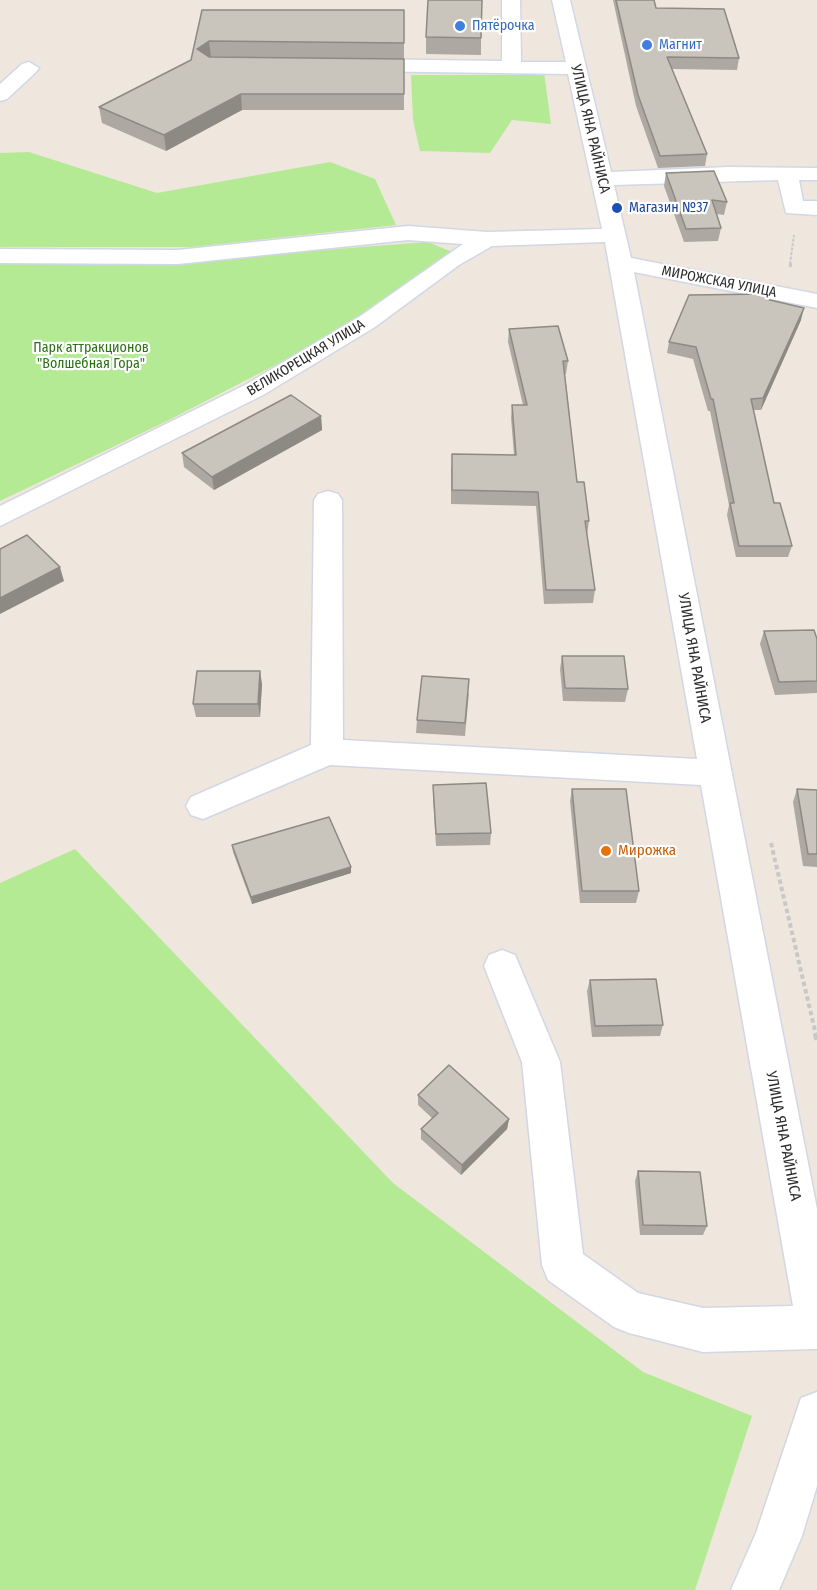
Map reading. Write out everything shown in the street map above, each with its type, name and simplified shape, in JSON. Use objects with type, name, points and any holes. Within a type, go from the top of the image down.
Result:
[{"type":"street","points":[[511,0],[512,67]]},
{"type":"street","name":"УЛИЦА ЯНА РАЙНИСА","points":[[561,0],[617,249],[816,1310]]},
{"type":"street","points":[[341,65],[575,68]]},
{"type":"street","points":[[0,95],[29,68]]},
{"type":"street","points":[[787,174],[794,208],[817,208]]},
{"type":"street","points":[[600,179],[817,174]]},
{"type":"street","points":[[0,256],[177,257],[408,233],[487,239]]},
{"type":"street","name":"ВЕЛИКОРЕЦКАЯ УЛИЦА","points":[[0,517],[254,390],[367,322],[451,260],[487,239],[617,249]]},
{"type":"street","name":"МИРОЖСКАЯ УЛИЦА","points":[[617,249],[785,295],[817,301]]},
{"type":"street","points":[[327,752],[328,500]]},
{"type":"street","points":[[203,806],[327,752],[715,772]]},
{"type":"street","points":[[502,966],[541,1062],[562,1265],[629,1312],[703,1330],[816,1310]]},
{"type":"street","points":[[755,1590],[778,1536],[817,1414]]},
{"type":"path","points":[[785,295],[794,246],[794,208]]},
{"type":"green space","points":[[544,72],[551,124],[512,120],[490,153],[420,151],[413,120],[411,75],[519,75]]},
{"type":"green space","points":[[29,152],[157,193],[330,162],[375,179],[396,225],[192,247],[0,247],[0,153]]},
{"type":"green space","name":"Парк аттракционов \"Волшебная Гора\"","points":[[428,242],[452,252],[324,340],[167,421],[0,501],[0,261],[124,265]]},
{"type":"green space","points":[[75,849],[393,1183],[643,1372],[752,1416],[695,1590],[0,1590],[0,883]]},
{"type":"building","points":[[428,0],[482,0],[481,38],[426,37]]},
{"type":"building","points":[[616,0],[654,0],[656,8],[724,9],[739,58],[667,57],[707,154],[660,156],[638,95]]},
{"type":"building","points":[[202,10],[404,10],[404,43],[209,41],[197,49],[209,57],[404,59],[404,94],[241,94],[164,135],[99,107],[191,60]]},
{"type":"building","points":[[714,171],[727,202],[712,200],[721,228],[686,229],[666,173]]},
{"type":"building","points":[[767,294],[766,299],[804,308],[763,398],[751,399],[774,503],[780,503],[792,546],[739,546],[730,503],[734,503],[713,399],[711,399],[696,347],[669,342],[689,295]]},
{"type":"building","points":[[558,326],[568,361],[563,361],[577,482],[584,482],[589,521],[585,521],[595,590],[546,590],[538,492],[452,490],[452,454],[516,455],[512,405],[527,405],[509,329]]},
{"type":"building","points":[[291,395],[321,416],[212,477],[182,453]]},
{"type":"building","points":[[27,535],[60,567],[0,598],[0,549]]},
{"type":"building","points":[[814,630],[817,639],[817,681],[779,682],[764,631]]},
{"type":"building","points":[[562,656],[624,656],[628,689],[565,688]]},
{"type":"building","points":[[197,671],[260,671],[258,704],[193,704]]},
{"type":"building","points":[[422,676],[469,679],[465,723],[417,720]]},
{"type":"building","points":[[486,783],[491,833],[436,834],[433,785]]},
{"type":"building","points":[[572,789],[626,789],[639,891],[582,891]]},
{"type":"building","points":[[797,789],[817,790],[817,854],[808,854]]},
{"type":"building","points":[[329,817],[351,867],[251,897],[232,845]]},
{"type":"building","points":[[656,979],[663,1025],[595,1026],[590,980]]},
{"type":"building","points":[[449,1065],[509,1119],[462,1165],[421,1129],[438,1113],[418,1095]]},
{"type":"building","points":[[638,1171],[700,1172],[707,1226],[643,1225]]},
{"type":"place","name":"Пятёрочка","points":[[460,26]]},
{"type":"place","name":"Магнит","points":[[647,45]]},
{"type":"place","name":"Магазин №37","points":[[617,208]]},
{"type":"place","name":"Мирожка","points":[[606,851]]}]
